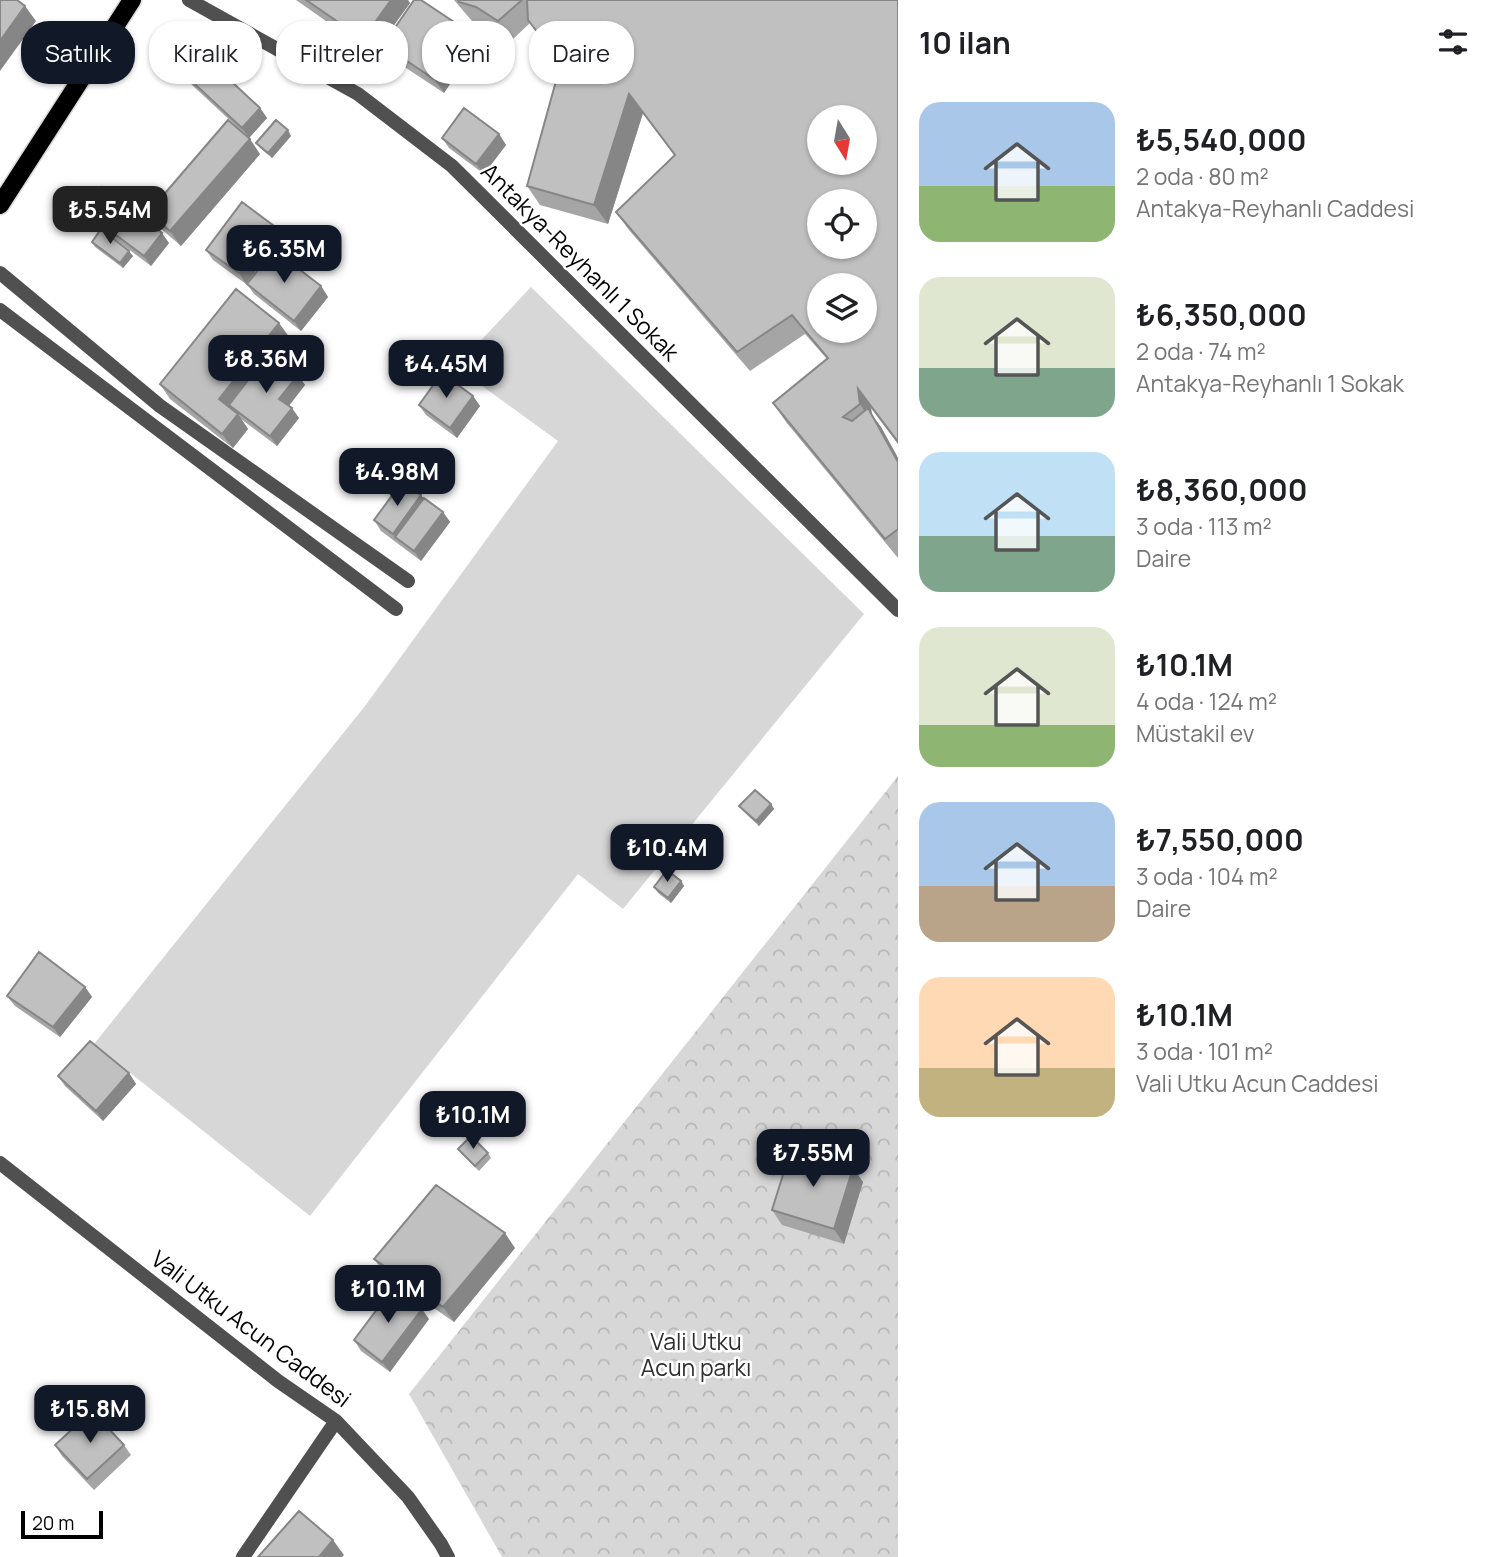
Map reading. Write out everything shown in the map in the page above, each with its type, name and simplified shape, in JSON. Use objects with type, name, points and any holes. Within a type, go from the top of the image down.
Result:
[{"type":"main road","points":[[0,205],[132,0]]},
{"type":"street","name":"Antakya-Reyhanlı 1 Sokak","points":[[189,0],[358,94],[452,166],[898,610]]},
{"type":"street","points":[[0,274],[160,406],[408,581]]},
{"type":"street","points":[[0,310],[396,610]]},
{"type":"street","name":"Vali Utku Acun Caddesi","points":[[0,1163],[278,1381],[337,1421],[408,1497],[448,1557]]},
{"type":"street","points":[[243,1557],[337,1421]]},
{"type":"green space","points":[[531,287],[864,614],[623,909],[578,874],[310,1216],[94,1044],[365,706],[558,441],[456,367]]},
{"type":"green space","name":"Vali Utku Acun parkı","points":[[898,776],[898,1557],[502,1557],[409,1394]]},
{"type":"building","points":[[0,0],[17,0],[25,6],[0,41]]},
{"type":"building","points":[[306,0],[391,0],[376,21],[337,21]]},
{"type":"building","points":[[414,0],[421,0],[452,21],[422,21],[422,71],[408,62],[408,21],[400,21]]},
{"type":"building","points":[[458,0],[522,0],[498,21],[476,7]]},
{"type":"building","points":[[527,0],[898,0],[898,442],[858,389],[860,404],[843,417],[852,421],[868,408],[898,462],[898,529],[885,539],[773,403],[828,358],[815,343],[877,343],[877,273],[807,273],[807,333],[792,315],[737,352],[616,212],[675,155],[629,94],[594,205],[527,186],[555,84],[634,84],[634,21],[529,21]]},
{"type":"building","points":[[195,84],[234,84],[260,108],[242,128]]},
{"type":"building","points":[[464,108],[499,134],[476,164],[442,138]]},
{"type":"building","points":[[228,120],[250,139],[170,231],[148,213]]},
{"type":"building","points":[[276,120],[288,130],[268,153],[256,143]]},
{"type":"building","points":[[102,187],[162,233],[144,256],[84,211]]},
{"type":"building","points":[[242,202],[274,226],[239,273],[206,250]]},
{"type":"building","points":[[101,229],[129,251],[120,263],[92,242]]},
{"type":"building","points":[[274,250],[321,286],[294,321],[247,284]]},
{"type":"building","points":[[236,289],[279,323],[219,399],[238,414],[222,434],[160,384]]},
{"type":"building","points":[[269,353],[298,375],[279,399],[292,408],[270,436],[229,405]]},
{"type":"building","points":[[442,373],[473,396],[450,428],[419,405]]},
{"type":"building","points":[[402,482],[421,495],[393,534],[374,520]]},
{"type":"building","points":[[424,498],[443,512],[414,551],[395,537]]},
{"type":"building","points":[[755,790],[771,804],[756,821],[739,806]]},
{"type":"building","points":[[667,870],[681,881],[668,898],[654,887]]},
{"type":"building","points":[[39,952],[85,987],[53,1027],[7,996]]},
{"type":"building","points":[[90,1041],[129,1073],[96,1111],[58,1076]]},
{"type":"building","points":[[471,1136],[488,1153],[475,1166],[458,1149]]},
{"type":"building","points":[[791,1149],[853,1168],[834,1229],[772,1210]]},
{"type":"building","points":[[436,1185],[505,1233],[443,1307],[374,1259]]},
{"type":"building","points":[[393,1288],[422,1309],[382,1362],[354,1340]]},
{"type":"building","points":[[92,1411],[124,1445],[87,1479],[55,1445]]},
{"type":"building","points":[[299,1511],[333,1540],[319,1557],[258,1557]]}]
